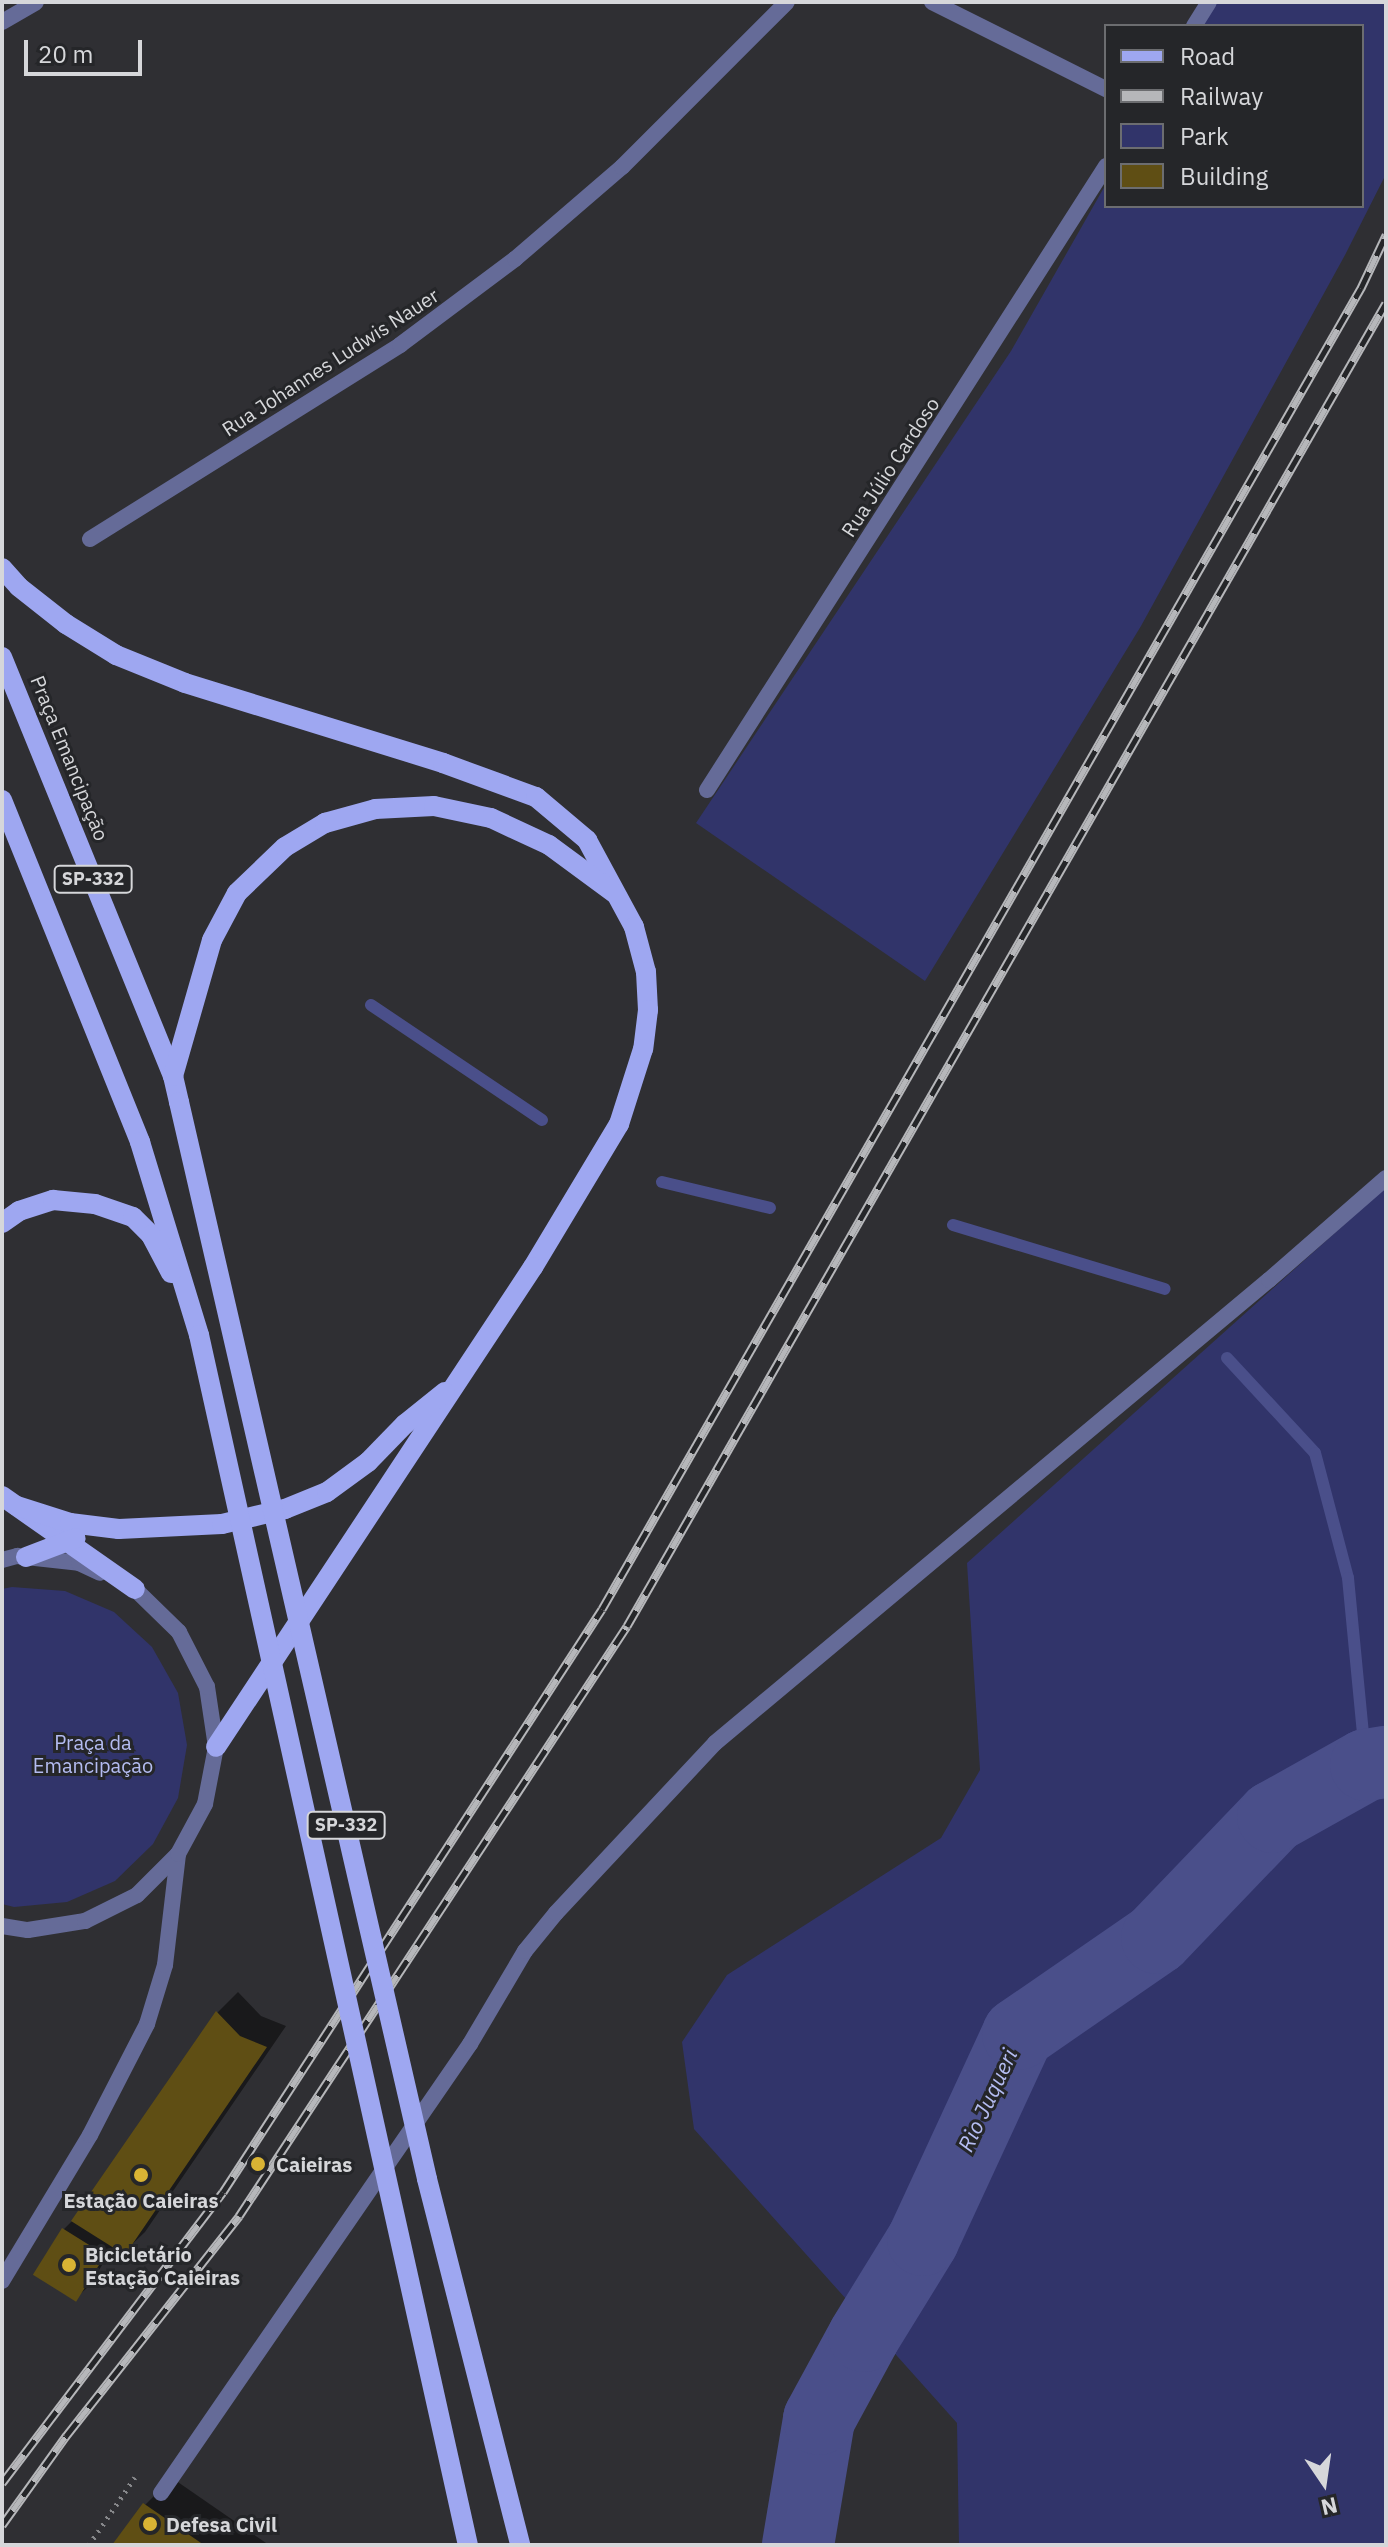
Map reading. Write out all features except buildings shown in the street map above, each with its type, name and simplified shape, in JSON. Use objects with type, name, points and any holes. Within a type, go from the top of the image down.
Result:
[{"type":"main road","points":[[2,568],[19,587],[66,624],[116,655],[185,683],[443,763],[536,797],[587,840],[634,927],[646,972],[648,1010],[633,1089],[619,1124],[461,1380],[216,1747]]},
{"type":"main road","name":"Praça Emancipação","points":[[2,657],[173,1076],[424,2164],[520,2545]]},
{"type":"main road","name":"SP-332","points":[[2,800],[140,1142],[199,1335],[468,2545]]},
{"type":"main road","points":[[173,1076],[212,940],[237,893],[285,847],[325,823],[375,809],[434,806],[491,818],[549,845],[617,895]]},
{"type":"main road","points":[[2,1223],[19,1211],[53,1200],[95,1204],[133,1217],[151,1235],[199,1335]]},
{"type":"main road","points":[[9,1501],[70,1523],[119,1529],[222,1524],[285,1509],[327,1492],[368,1462],[405,1424],[461,1380]]},
{"type":"main road","points":[[9,1501],[135,1589]]},
{"type":"main road","points":[[26,1557],[66,1541],[119,1529]]},
{"type":"street","points":[[2,22],[36,2]]},
{"type":"street","name":"Rua Johannes Ludwis Nauer","points":[[90,539],[400,345],[515,259],[622,167],[787,2]]},
{"type":"street","points":[[932,2],[1104,88]]},
{"type":"street","points":[[1195,24],[1209,2]]},
{"type":"street","name":"Rua Júlio Cardoso","points":[[707,790],[1104,169]]},
{"type":"street","points":[[161,2493],[470,2044],[525,1951],[556,1913],[715,1743],[1269,1280],[1386,1178]]},
{"type":"street","points":[[2,1560],[26,1557],[79,1563],[135,1589],[179,1632],[207,1687],[216,1747],[205,1804],[178,1854],[137,1895],[85,1921],[2,1936]]},
{"type":"street","points":[[2,2281],[90,2135],[147,2024],[165,1965],[178,1854]]},
{"type":"street","points":[[2,1926],[28,1930]]},
{"type":"path","points":[[89,2545],[136,2475],[161,2493]]},
{"type":"green space","points":[[1210,2],[1386,2],[1386,174],[1345,255],[1141,626],[925,981],[696,823],[1011,351],[1104,188],[1104,208],[1364,208],[1364,24],[1197,24]]},
{"type":"green space","points":[[1386,1187],[1386,2545],[959,2545],[957,2423],[694,2129],[682,2042],[727,1975],[941,1838],[980,1770],[967,1563]]},
{"type":"green space","name":"Praça da Emancipação","points":[[2,1589],[65,1591],[114,1612],[152,1647],[178,1693],[187,1745],[178,1798],[153,1844],[115,1881],[67,1902],[14,1907],[2,1904]]},
{"type":"waterway","points":[[371,1005],[542,1120]]},
{"type":"waterway","points":[[662,1182],[770,1208]]},
{"type":"waterway","points":[[953,1225],[1165,1289]]},
{"type":"waterway","points":[[1227,1358],[1315,1453],[1348,1578],[1366,1765]]},
{"type":"waterway","name":"Rio Juqueri","points":[[798,2545],[819,2419],[864,2336],[923,2240],[1018,2034],[1157,1938],[1273,1817],[1366,1765],[1386,1762]]},
{"type":"railway","points":[[2,2483],[223,2192],[602,1609],[1361,288],[1386,235]]},
{"type":"railway","points":[[2,2525],[66,2436],[239,2216],[627,1626],[1386,303]]},
{"type":"place","name":"Caieiras","points":[[258,2164]]},
{"type":"place","name":"Estação Caieiras","points":[[141,2175]]},
{"type":"place","name":"Bicicletário Estação Caieiras","points":[[69,2265]]},
{"type":"place","name":"Defesa Civil","points":[[150,2524]]}]
